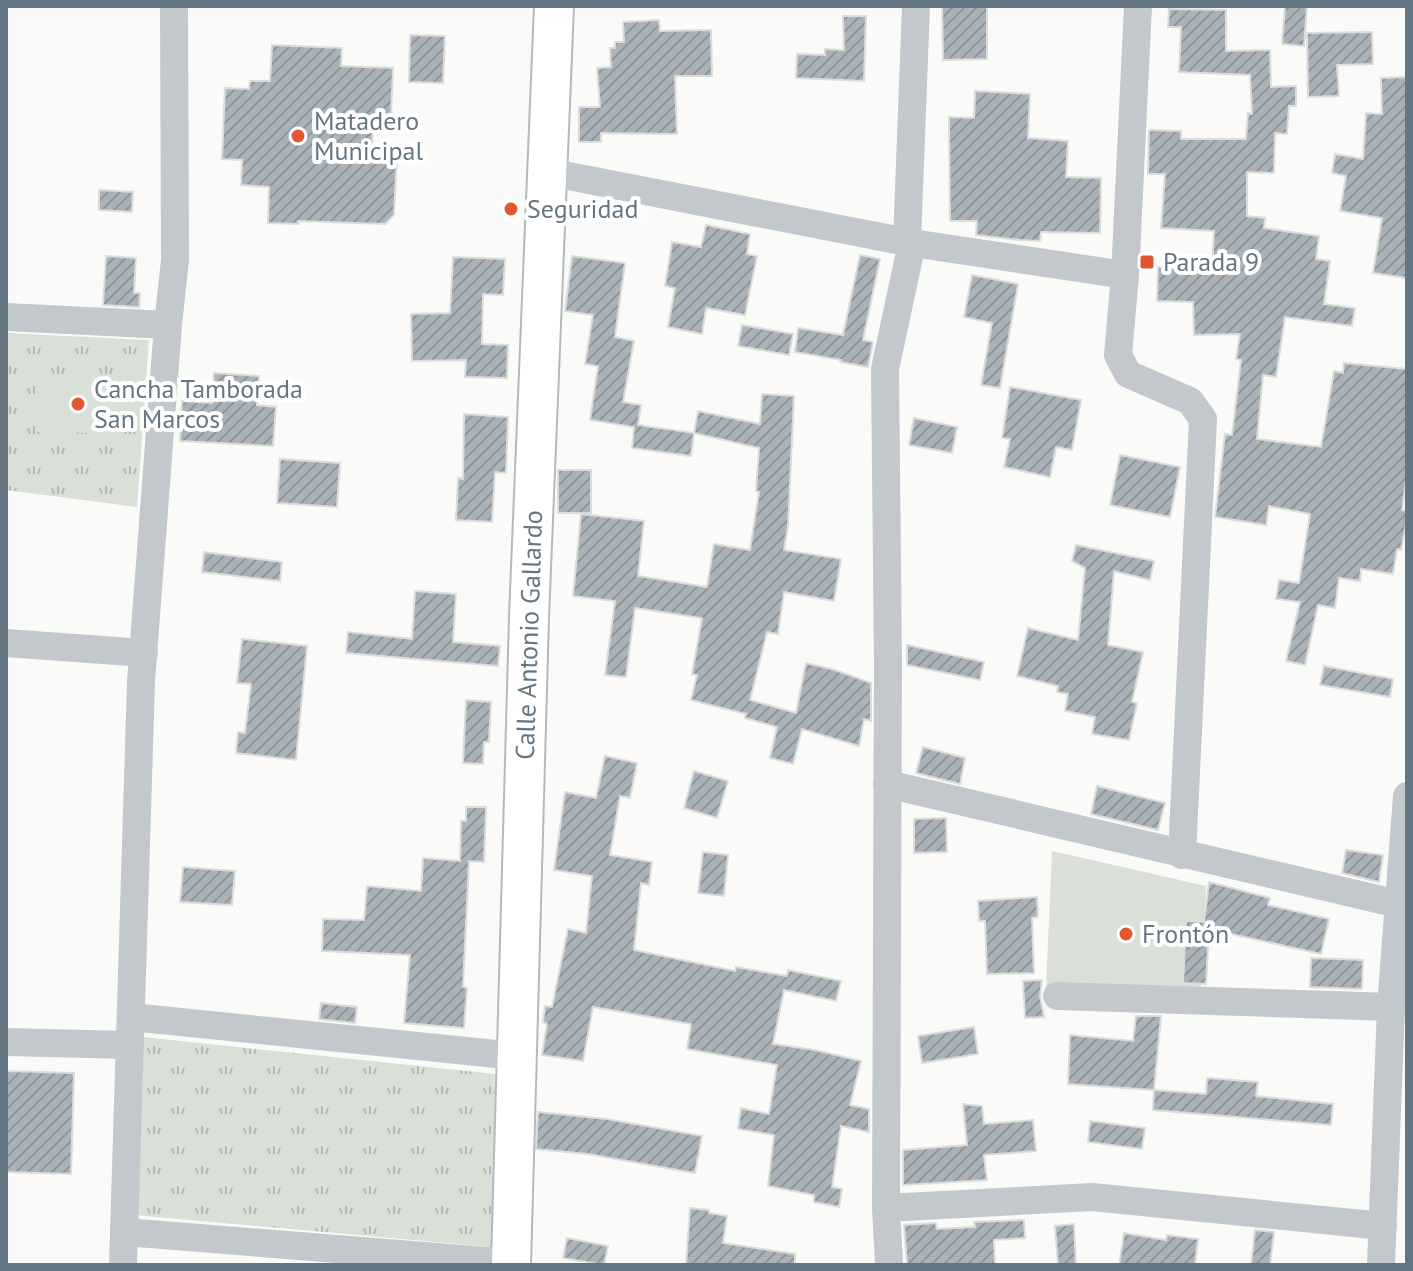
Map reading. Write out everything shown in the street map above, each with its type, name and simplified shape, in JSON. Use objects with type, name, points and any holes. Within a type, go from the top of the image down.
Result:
[{"type":"main road","name":"Calle Antonio Gallardo","points":[[511,1264],[528,633],[554,6]]},
{"type":"street","points":[[123,1265],[144,653],[175,260],[174,6]]},
{"type":"street","points":[[889,1265],[886,1208],[885,369],[910,243],[916,6]]},
{"type":"street","points":[[1138,6],[1125,275],[1118,355],[1128,374],[1190,401],[1203,419],[1182,855]]},
{"type":"street","points":[[548,172],[910,243],[1125,275]]},
{"type":"street","points":[[6,317],[168,325]]},
{"type":"street","points":[[6,643],[144,653]]},
{"type":"street","points":[[887,784],[1402,906]]},
{"type":"street","points":[[1381,1265],[1391,1007],[1402,906],[1407,796]]},
{"type":"street","points":[[1057,996],[1391,1007]]},
{"type":"street","points":[[6,1042],[130,1031],[516,1056]]},
{"type":"street","points":[[886,1208],[1092,1197],[1383,1226]]},
{"type":"street","points":[[125,1232],[511,1264]]},
{"type":"green space","points":[[6,333],[149,340],[137,507],[6,490]]},
{"type":"green space","name":"Cancha Tamborada San Marcos","points":[[38,375],[120,376],[119,433],[37,432]]},
{"type":"green space","name":"Frontón","points":[[1052,851],[1206,886],[1200,999],[1046,989]]},
{"type":"green space","points":[[143,1037],[495,1074],[492,1247],[134,1215]]},
{"type":"building","points":[[942,6],[987,6],[987,59],[943,60]]},
{"type":"building","points":[[1285,6],[1307,6],[1304,46],[1282,44]]},
{"type":"building","points":[[1169,9],[1226,10],[1226,51],[1270,50],[1271,87],[1296,86],[1296,106],[1289,106],[1287,134],[1275,133],[1274,173],[1247,172],[1247,216],[1265,218],[1264,228],[1319,236],[1316,259],[1330,261],[1324,304],[1355,308],[1352,326],[1285,317],[1276,377],[1263,375],[1257,439],[1321,447],[1334,371],[1343,373],[1344,363],[1407,369],[1407,473],[1402,510],[1407,511],[1407,519],[1393,574],[1361,569],[1360,581],[1339,578],[1335,608],[1318,605],[1305,665],[1286,661],[1300,602],[1276,599],[1279,580],[1299,583],[1310,514],[1269,506],[1266,525],[1215,517],[1225,434],[1232,435],[1241,360],[1236,359],[1240,334],[1194,335],[1193,302],[1157,301],[1158,267],[1212,271],[1214,231],[1161,228],[1165,174],[1148,174],[1149,130],[1181,131],[1181,139],[1246,139],[1248,113],[1252,114],[1250,75],[1179,72],[1181,27],[1168,27]]},
{"type":"building","points":[[843,16],[866,16],[864,81],[796,78],[797,54],[825,55],[825,49],[844,50]]},
{"type":"building","points":[[659,20],[660,31],[711,30],[712,76],[675,76],[677,134],[601,133],[601,142],[579,142],[579,107],[600,107],[597,68],[611,67],[610,48],[615,48],[615,42],[624,42],[623,22]]},
{"type":"building","points":[[1372,32],[1373,64],[1337,65],[1339,96],[1308,97],[1307,33]]},
{"type":"building","points":[[410,35],[445,36],[443,83],[409,82]]},
{"type":"building","name":"Matadero Municipal","points":[[272,45],[342,48],[341,66],[393,68],[391,118],[373,117],[372,154],[397,155],[394,215],[385,224],[268,223],[269,187],[241,185],[242,160],[222,159],[225,88],[249,89],[250,81],[270,81]]},
{"type":"building","points":[[1407,77],[1407,278],[1373,273],[1382,218],[1340,211],[1346,176],[1332,173],[1335,154],[1363,159],[1366,113],[1382,114],[1381,78]]},
{"type":"building","points":[[975,91],[1030,94],[1028,138],[1068,141],[1066,177],[1101,178],[1100,233],[1041,232],[1040,241],[1021,240],[976,235],[977,221],[950,221],[949,117],[974,118]]},
{"type":"building","points":[[99,190],[133,192],[132,212],[99,210]]},
{"type":"building","points":[[706,225],[750,234],[747,254],[757,256],[745,315],[706,308],[702,334],[668,327],[675,288],[665,286],[672,242],[701,247]]},
{"type":"building","points":[[860,255],[880,259],[863,340],[873,342],[868,367],[795,352],[798,328],[843,335]]},
{"type":"building","points":[[106,256],[136,258],[134,293],[140,293],[139,307],[103,305]]},
{"type":"building","points":[[572,256],[625,263],[615,337],[634,341],[623,402],[641,405],[638,425],[694,433],[691,456],[632,448],[634,427],[590,420],[598,366],[585,364],[593,315],[565,311]]},
{"type":"building","points":[[453,257],[505,259],[503,295],[483,294],[482,344],[508,345],[507,378],[465,377],[466,360],[412,361],[411,314],[450,313]]},
{"type":"building","points":[[972,275],[1018,284],[1000,388],[981,385],[992,323],[964,317]]},
{"type":"building","points":[[742,325],[793,334],[789,355],[738,346]]},
{"type":"building","points":[[214,373],[259,376],[257,405],[276,407],[273,446],[180,441],[182,401],[212,403]]},
{"type":"building","points":[[1010,387],[1081,400],[1072,450],[1056,447],[1050,477],[1004,467],[1010,439],[1002,438]]},
{"type":"building","points":[[762,394],[794,396],[788,526],[784,550],[841,559],[834,601],[784,592],[778,634],[767,632],[750,700],[796,713],[806,663],[871,683],[871,721],[864,719],[859,746],[802,729],[793,764],[770,758],[777,727],[745,718],[746,714],[691,700],[697,675],[692,674],[702,618],[635,608],[626,677],[605,675],[615,601],[573,596],[581,514],[644,521],[638,576],[707,587],[714,544],[750,550],[759,492],[756,491],[759,448],[694,433],[698,411],[760,424]]},
{"type":"building","points":[[464,414],[508,417],[506,473],[495,472],[492,522],[456,520],[458,478],[463,479]]},
{"type":"building","points":[[914,418],[957,427],[952,453],[909,445]]},
{"type":"building","points":[[1120,455],[1180,467],[1170,517],[1110,505]]},
{"type":"building","points":[[280,459],[340,463],[337,507],[277,503]]},
{"type":"building","points":[[558,470],[591,470],[591,513],[558,513]]},
{"type":"building","points":[[1076,545],[1154,561],[1150,580],[1114,571],[1108,645],[1143,652],[1132,702],[1137,703],[1129,740],[1092,734],[1095,717],[1065,711],[1068,694],[1057,692],[1058,686],[1017,676],[1028,628],[1078,640],[1085,568],[1072,561]]},
{"type":"building","points":[[204,552],[282,562],[280,581],[202,572]]},
{"type":"building","points":[[415,591],[456,594],[453,642],[500,646],[498,666],[346,653],[348,632],[412,639]]},
{"type":"building","points":[[242,639],[307,646],[296,760],[236,753],[238,732],[245,733],[251,684],[237,683]]},
{"type":"building","points":[[907,645],[984,662],[980,680],[907,665]]},
{"type":"building","points":[[1324,666],[1393,679],[1390,697],[1320,685]]},
{"type":"building","points":[[466,700],[491,702],[489,742],[484,742],[483,764],[463,763]]},
{"type":"building","points":[[923,747],[965,758],[960,784],[916,773]]},
{"type":"building","points":[[605,756],[637,763],[630,798],[620,796],[610,855],[652,862],[649,885],[641,883],[634,950],[735,971],[736,967],[787,976],[788,970],[841,981],[836,1001],[784,990],[773,1044],[861,1061],[850,1105],[869,1109],[869,1132],[841,1126],[832,1187],[842,1189],[839,1207],[814,1202],[814,1195],[768,1186],[774,1135],[738,1129],[741,1108],[769,1114],[777,1065],[687,1049],[691,1024],[593,1007],[583,1061],[542,1055],[547,1024],[543,1022],[545,1006],[552,1007],[568,929],[586,933],[592,876],[554,870],[565,792],[596,798]]},
{"type":"building","points":[[694,771],[728,781],[717,818],[684,808]]},
{"type":"building","points":[[1097,786],[1165,803],[1158,830],[1091,814]]},
{"type":"building","points":[[466,807],[486,807],[484,862],[469,861],[464,1028],[404,1023],[410,955],[322,951],[323,919],[364,920],[367,886],[421,891],[423,858],[460,861],[461,821],[466,821]]},
{"type":"building","points":[[946,818],[947,852],[914,853],[914,819]]},
{"type":"building","points":[[1346,850],[1383,855],[1379,882],[1342,873]]},
{"type":"building","points":[[703,852],[728,855],[724,896],[698,893]]},
{"type":"building","points":[[183,867],[235,871],[232,905],[180,902]]},
{"type":"building","points":[[1209,882],[1270,898],[1268,905],[1329,919],[1321,954],[1209,929],[1206,984],[1183,983],[1186,921],[1204,922]]},
{"type":"building","points":[[1037,897],[1038,917],[1032,918],[1034,973],[987,974],[985,921],[979,921],[978,901]]},
{"type":"building","points":[[1311,958],[1363,960],[1362,989],[1310,987]]},
{"type":"building","points":[[1042,980],[1040,996],[1044,1017],[1025,1018],[1023,981]]},
{"type":"building","points":[[321,1003],[357,1007],[355,1023],[319,1019]]},
{"type":"building","points":[[1136,1016],[1161,1016],[1154,1090],[1068,1084],[1070,1035],[1133,1041]]},
{"type":"building","points":[[974,1027],[978,1054],[922,1063],[918,1036]]},
{"type":"building","points":[[6,1071],[74,1073],[71,1174],[6,1172]]},
{"type":"building","points":[[1207,1078],[1258,1082],[1256,1096],[1333,1104],[1331,1125],[1153,1110],[1154,1090],[1206,1094]]},
{"type":"building","points":[[963,1104],[982,1106],[984,1124],[1033,1120],[1036,1151],[984,1155],[987,1180],[903,1185],[903,1150],[967,1145]]},
{"type":"building","points":[[538,1112],[607,1119],[702,1136],[695,1173],[588,1154],[536,1149]]},
{"type":"building","points":[[1090,1121],[1145,1128],[1142,1149],[1088,1142]]},
{"type":"building","points":[[690,1208],[727,1216],[723,1243],[795,1254],[795,1265],[686,1265]]},
{"type":"building","points":[[1024,1220],[1025,1238],[994,1240],[995,1265],[907,1265],[904,1225],[936,1223],[937,1229],[975,1227],[974,1222]]},
{"type":"building","points":[[1074,1224],[1076,1265],[1058,1265],[1055,1226]]},
{"type":"building","points":[[1255,1230],[1274,1232],[1270,1265],[1251,1265]]},
{"type":"building","points":[[1124,1233],[1166,1240],[1167,1235],[1198,1239],[1195,1265],[1119,1265]]},
{"type":"building","points":[[567,1238],[608,1246],[604,1265],[563,1258]]},
{"type":"place","name":"Matadero Municipal","points":[[298,136]]},
{"type":"place","name":"Seguridad","points":[[511,209]]},
{"type":"place","name":"Parada 9","points":[[1147,262]]},
{"type":"place","name":"Cancha Tamborada San Marcos","points":[[78,404]]},
{"type":"place","name":"Frontón","points":[[1126,934]]}]
